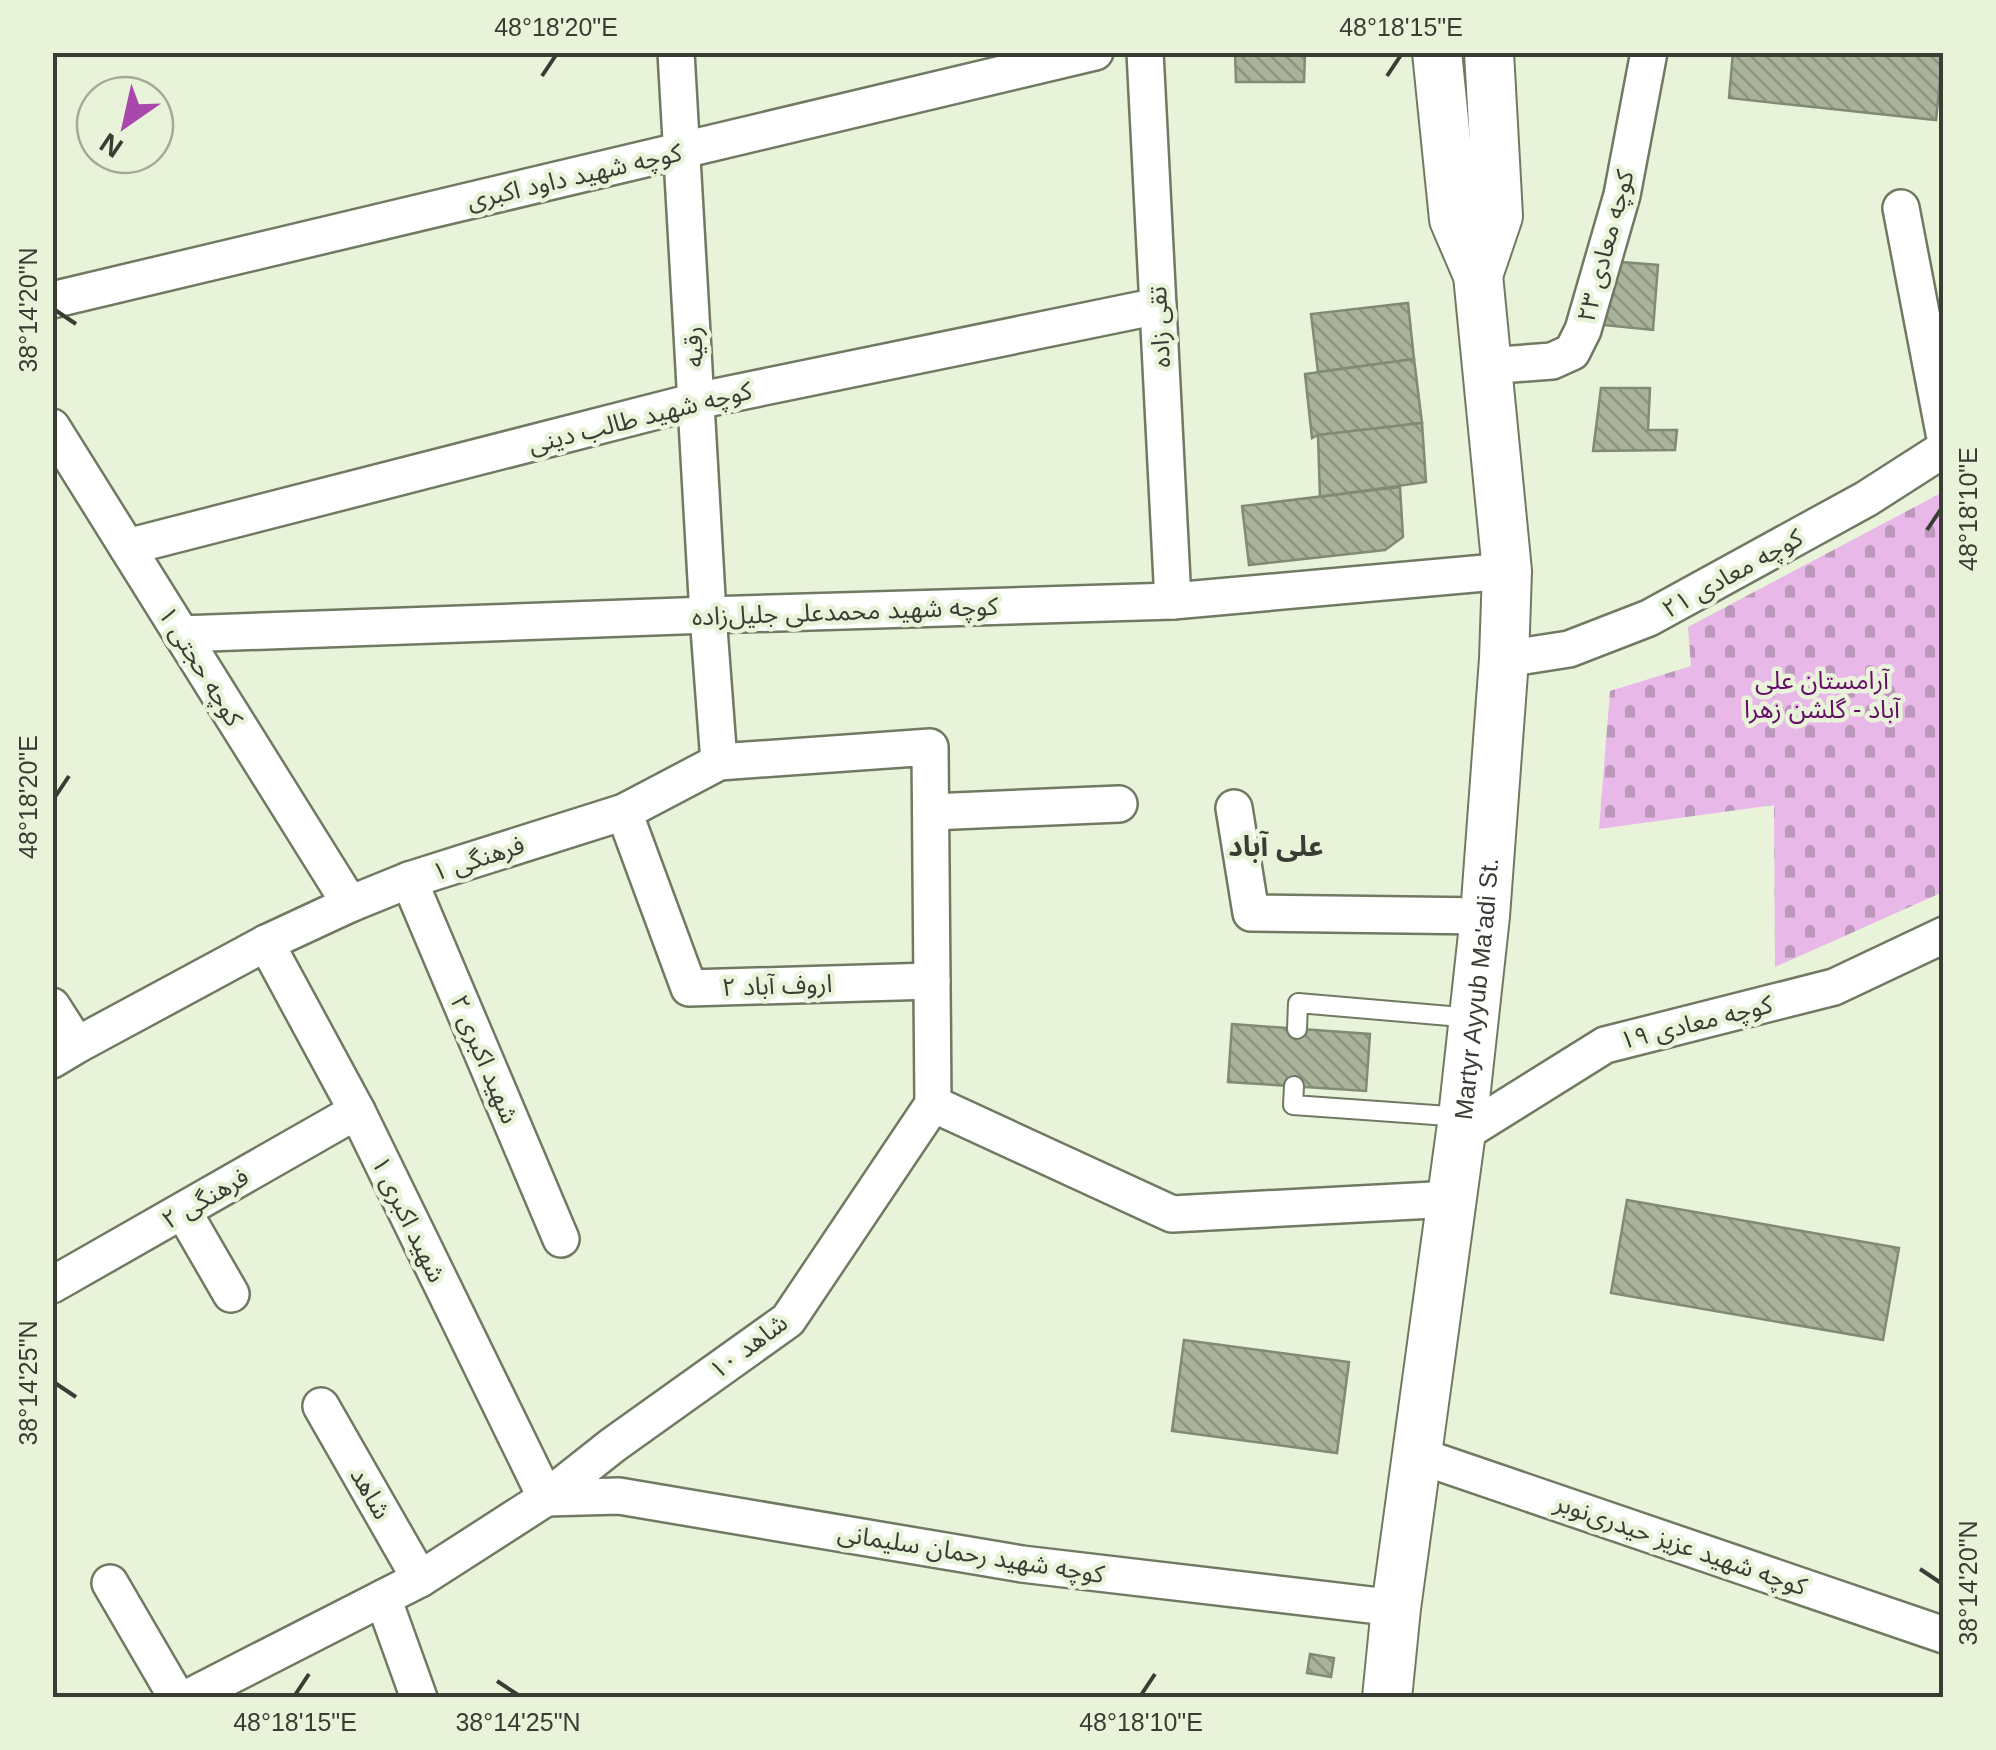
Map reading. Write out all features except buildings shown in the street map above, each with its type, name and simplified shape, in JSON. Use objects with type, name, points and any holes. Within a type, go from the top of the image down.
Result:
[{"type":"main road","name":"Martyr Ayyub Ma'adi St.","points":[[1387,1698],[1474,1018],[1508,571],[1478,275],[1454,219],[1437,52]]},
{"type":"main road","name":"Martyr Ayyub Ma'adi St.","points":[[1478,275],[1498,216],[1489,52]]},
{"type":"street","name":"رقیه","points":[[676,52],[719,762]]},
{"type":"street","name":"کوچه شهید داود اکبری","points":[[52,300],[1095,52]]},
{"type":"street","name":"تقی زاده","points":[[1145,52],[1173,602]]},
{"type":"street","name":"کوچه معادی ۲۳","points":[[1487,366],[1552,361],[1572,352],[1583,330],[1622,195],[1649,52]]},
{"type":"street","points":[[1901,208],[1944,433]]},
{"type":"street","name":"کوچه شهید طالب دینی","points":[[127,546],[696,401],[1158,306]]},
{"type":"street","name":"کوچه حجتی ۱","points":[[52,427],[350,904]]},
{"type":"street","name":"کوچه معادی ۲۱","points":[[1504,659],[1569,649],[1649,618],[1866,500],[1944,449]]},
{"type":"street","name":"کوچه شهید محمدعلی جلیل‌زاده","points":[[182,634],[1173,602],[1508,571]]},
{"type":"street","name":"فرهنگی ۱","points":[[64,1053],[266,943],[350,904],[409,880],[624,812],[719,762],[930,747],[931,812]]},
{"type":"street","points":[[1119,804],[931,812],[933,1104],[1172,1214],[1452,1199]]},
{"type":"street","points":[[1234,808],[1251,913],[1484,916]]},
{"type":"street","name":"اروف آباد ۲","points":[[624,812],[689,988],[932,981]]},
{"type":"street","name":"شهید اکبری ۲","points":[[409,880],[560,1239]]},
{"type":"street","name":"کوچه معادی ۱۹","points":[[1462,1126],[1605,1044],[1834,987],[1944,935]]},
{"type":"street","name":"شهید اکبری ۱","points":[[266,943],[357,1111],[546,1498]]},
{"type":"street","points":[[52,1006],[64,1053]]},
{"type":"street","name":"شاهد ۱۰","points":[[187,1698],[420,1578],[546,1498],[613,1444],[788,1320],[933,1104]]},
{"type":"street","name":"فرهنگی ۲","points":[[52,1285],[357,1111]]},
{"type":"street","points":[[183,1210],[232,1294]]},
{"type":"street","name":"شاهد","points":[[321,1406],[420,1578]]},
{"type":"street","name":"کوچه شهید عزیز حیدری‌نوبر","points":[[1418,1455],[1944,1634]]},
{"type":"street","name":"کوچه شهید رحمان سلیمانی","points":[[546,1498],[619,1496],[1022,1564],[1396,1608]]},
{"type":"street","points":[[110,1582],[177,1698]]},
{"type":"street","points":[[383,1598],[419,1698]]},
{"type":"lane","points":[[1297,1028],[1298,1003],[1474,1018]]},
{"type":"lane","points":[[1294,1086],[1293,1106],[1462,1126]]},
{"type":"green space","name":"آرامستان علی آباد - گلشن زهرا","points":[[1943,492],[1943,892],[1775,967],[1774,805],[1599,829],[1610,691],[1691,666],[1688,627]]},
{"type":"district","name":"علی آباد","points":[[1276,846]]}]
